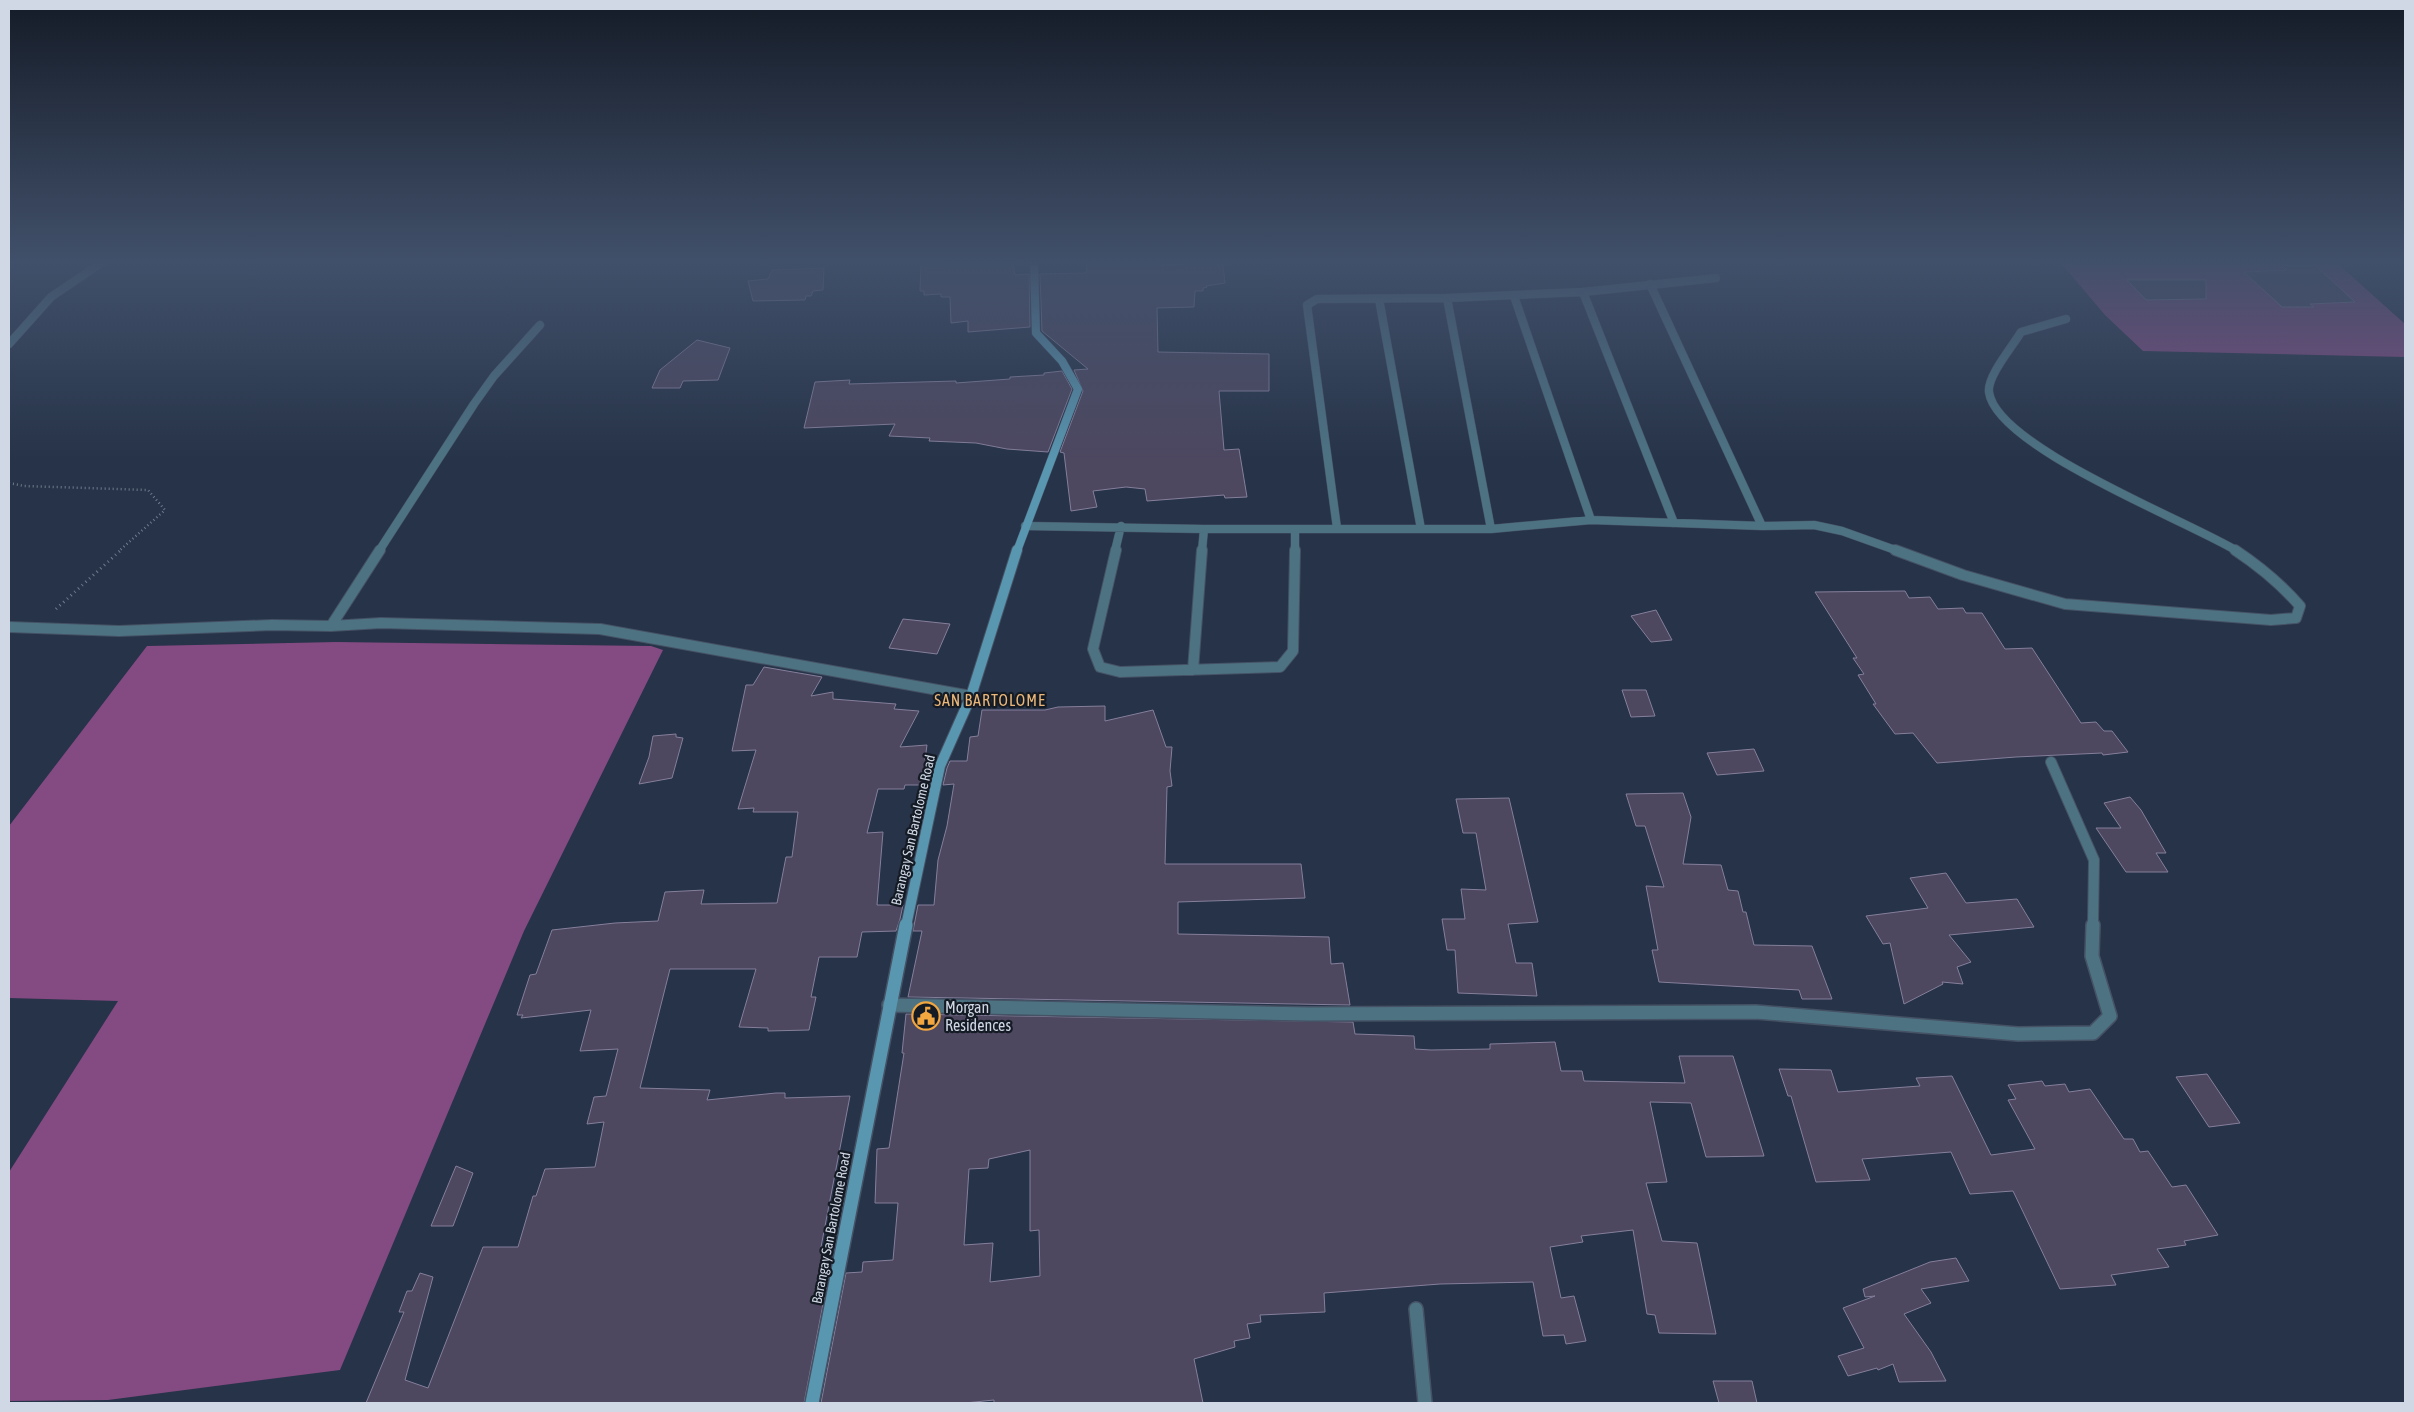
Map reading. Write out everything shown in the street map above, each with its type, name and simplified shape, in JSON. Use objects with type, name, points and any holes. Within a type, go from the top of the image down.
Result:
[{"type":"street","points":[[9,344],[22,329]]},
{"type":"street","points":[[331,626],[474,404],[494,376],[536,329]]},
{"type":"street","name":"Barangay San Bartolome Road","points":[[812,1403],[889,1005],[940,766],[971,696],[1025,526],[1078,389],[1062,361],[1036,333],[1036,329]]},
{"type":"street","points":[[1310,329],[1337,528]]},
{"type":"street","points":[[1384,329],[1421,530]]},
{"type":"street","points":[[1452,329],[1491,529]]},
{"type":"street","points":[[1525,329],[1591,520]]},
{"type":"street","points":[[1598,329],[1674,523]]},
{"type":"street","points":[[1671,329],[1762,526]]},
{"type":"street","points":[[1025,526],[1421,530],[1491,529],[1591,520],[1762,526],[1814,525],[1842,531],[1963,575],[2065,604],[2271,620],[2296,618],[2300,613],[2300,606],[2272,575],[2216,539],[2124,496],[2013,429],[1996,412],[1989,391],[1997,368],[2021,332],[2032,329]]},
{"type":"street","points":[[1121,526],[1093,649],[1100,667],[1120,672],[1280,667],[1294,651],[1295,529]]},
{"type":"street","points":[[1194,670],[1204,529]]},
{"type":"street","points":[[9,627],[119,631],[382,623],[600,629],[971,696]]},
{"type":"street","points":[[889,1005],[1309,1014],[1756,1012],[2018,1034],[2092,1032],[2110,1016],[2092,956],[2094,860],[2051,762]]},
{"type":"street","points":[[1416,1309],[1425,1403]]},
{"type":"path","points":[[9,483],[24,486],[148,490],[165,510],[35,628]]},
{"type":"shaded area","points":[[2120,329],[2405,329],[2405,357],[2143,351]]},
{"type":"shaded area","points":[[336,642],[651,646],[663,650],[524,931],[340,1370],[108,1400],[9,1401],[9,1172],[118,1001],[9,998],[9,826],[147,646]]},
{"type":"building","points":[[968,329],[1007,329],[968,332]]},
{"type":"building","points":[[1042,329],[1157,329],[1158,352],[1269,354],[1269,391],[1219,391],[1224,450],[1239,449],[1247,497],[1225,498],[1224,495],[1147,501],[1145,489],[1126,487],[1093,491],[1097,507],[1071,511],[1064,453],[1060,452],[1083,391],[1074,370],[1088,369],[1042,331]]},
{"type":"building","points":[[697,340],[730,348],[718,380],[683,381],[680,388],[652,388],[660,370]]},
{"type":"building","points":[[1062,371],[1072,389],[1048,452],[1007,449],[976,443],[929,441],[930,438],[889,436],[895,424],[804,428],[815,382],[850,380],[849,384],[956,381],[956,383],[1010,379],[1010,377],[1044,375],[1044,373]]},
{"type":"building","points":[[1905,591],[1909,598],[1930,597],[1938,609],[1963,608],[1966,613],[1982,613],[2005,649],[2032,648],[2081,723],[2096,722],[2104,731],[2112,731],[2128,752],[2103,755],[2102,753],[2016,757],[1937,763],[1913,733],[1895,734],[1873,704],[1876,704],[1858,675],[1864,674],[1853,658],[1857,658],[1815,592]]},
{"type":"building","points":[[1656,610],[1672,640],[1651,642],[1631,616]]},
{"type":"building","points":[[903,619],[950,624],[937,654],[889,648]]},
{"type":"building","points":[[764,667],[822,677],[811,696],[833,692],[833,699],[896,704],[894,709],[919,711],[900,747],[927,745],[925,760],[935,761],[929,785],[905,785],[904,789],[878,789],[867,833],[883,832],[877,905],[903,905],[900,919],[896,931],[862,932],[857,957],[819,957],[811,997],[816,997],[809,1030],[768,1031],[768,1028],[739,1027],[756,969],[670,969],[640,1088],[710,1090],[707,1100],[776,1093],[785,1093],[785,1098],[850,1096],[821,1247],[825,1247],[821,1273],[829,1273],[804,1403],[366,1403],[404,1312],[399,1312],[407,1291],[412,1291],[420,1273],[433,1277],[405,1380],[428,1388],[483,1247],[518,1247],[533,1196],[536,1196],[545,1169],[595,1167],[604,1122],[587,1124],[594,1097],[606,1096],[618,1049],[580,1051],[591,1010],[521,1018],[523,1015],[517,1015],[530,975],[536,974],[552,930],[615,923],[658,921],[665,892],[704,890],[701,904],[777,903],[786,857],[792,857],[798,812],[753,812],[754,808],[738,809],[756,750],[732,751],[746,685],[753,685]]},
{"type":"building","points":[[1622,690],[1646,690],[1655,716],[1631,717]]},
{"type":"building","points":[[1105,706],[1105,721],[1153,710],[1166,747],[1172,747],[1170,771],[1172,786],[1167,787],[1165,864],[1301,864],[1305,898],[1178,902],[1178,934],[1329,937],[1331,964],[1343,963],[1350,1005],[908,997],[922,931],[913,931],[918,905],[934,905],[938,860],[947,826],[954,784],[943,785],[947,768],[950,761],[967,761],[970,737],[978,736],[982,710],[1045,710],[1058,707]]},
{"type":"building","points":[[676,734],[676,737],[683,738],[672,778],[639,784],[649,757],[653,736]]},
{"type":"building","points":[[1754,749],[1764,771],[1717,775],[1707,753]]},
{"type":"building","points":[[1683,793],[1691,817],[1683,864],[1721,865],[1728,890],[1738,891],[1743,912],[1746,912],[1754,945],[1812,946],[1832,999],[1802,999],[1799,990],[1659,982],[1652,950],[1658,950],[1646,886],[1664,887],[1645,826],[1636,826],[1626,794]]},
{"type":"building","points":[[2130,797],[2141,810],[2166,853],[2156,853],[2168,872],[2126,872],[2096,828],[2121,828],[2104,803]]},
{"type":"building","points":[[1509,798],[1538,922],[1508,924],[1516,963],[1532,963],[1537,996],[1458,993],[1455,950],[1447,950],[1442,919],[1465,919],[1461,889],[1486,890],[1476,833],[1463,833],[1456,799]]},
{"type":"building","points":[[1946,873],[1966,903],[2017,899],[2034,927],[1949,935],[1971,962],[1957,967],[1963,984],[1942,982],[1943,984],[1904,1004],[1890,943],[1883,944],[1866,916],[1928,908],[1910,878]]},
{"type":"building","points":[[906,1014],[1353,1022],[1355,1034],[1414,1036],[1415,1049],[1490,1049],[1490,1044],[1555,1042],[1561,1071],[1582,1071],[1584,1081],[1685,1083],[1679,1056],[1733,1056],[1764,1156],[1706,1157],[1691,1103],[1650,1102],[1667,1182],[1646,1183],[1662,1241],[1697,1243],[1716,1334],[1659,1333],[1655,1315],[1647,1314],[1633,1230],[1581,1236],[1583,1242],[1550,1247],[1561,1298],[1574,1296],[1586,1341],[1566,1344],[1564,1335],[1543,1336],[1533,1282],[1440,1284],[1324,1293],[1325,1312],[1260,1315],[1261,1322],[1247,1324],[1250,1338],[1234,1341],[1235,1347],[1194,1359],[1203,1403],[994,1403],[994,1400],[965,1403],[821,1403],[846,1273],[862,1272],[863,1262],[893,1260],[898,1203],[875,1203],[877,1149],[889,1148],[904,1053],[902,1053]],"holes":[[[1030,1150],[1030,1231],[1039,1230],[1040,1276],[990,1282],[993,1243],[964,1245],[969,1169],[988,1168],[989,1159]]]},
{"type":"building","points":[[1779,1069],[1831,1070],[1838,1092],[1920,1086],[1916,1078],[1952,1076],[1991,1155],[2035,1149],[2008,1100],[2016,1099],[2008,1085],[2042,1081],[2045,1086],[2065,1084],[2069,1092],[2090,1089],[2124,1139],[2133,1139],[2140,1152],[2148,1151],[2172,1187],[2186,1185],[2218,1235],[2184,1241],[2186,1245],[2157,1249],[2169,1267],[2111,1275],[2116,1285],[2060,1289],[2013,1191],[1970,1194],[1951,1152],[1862,1159],[1870,1180],[1816,1182],[1791,1096],[1788,1096]]},
{"type":"building","points":[[2207,1074],[2240,1123],[2209,1127],[2176,1077]]},
{"type":"building","points":[[456,1166],[473,1173],[453,1226],[431,1226]]},
{"type":"building","points":[[1956,1258],[1969,1281],[1921,1289],[1931,1303],[1904,1314],[1931,1352],[1946,1381],[1899,1382],[1893,1364],[1878,1370],[1877,1368],[1848,1376],[1838,1356],[1864,1348],[1843,1308],[1875,1296],[1865,1297],[1863,1289],[1930,1262]]},
{"type":"building","points":[[1713,1381],[1752,1381],[1757,1403],[1719,1403]]},
{"type":"place","name":"Morgan Residences","points":[[926,1016]]},
{"type":"district","name":"SAN BARTOLOME","points":[[990,700]]}]
